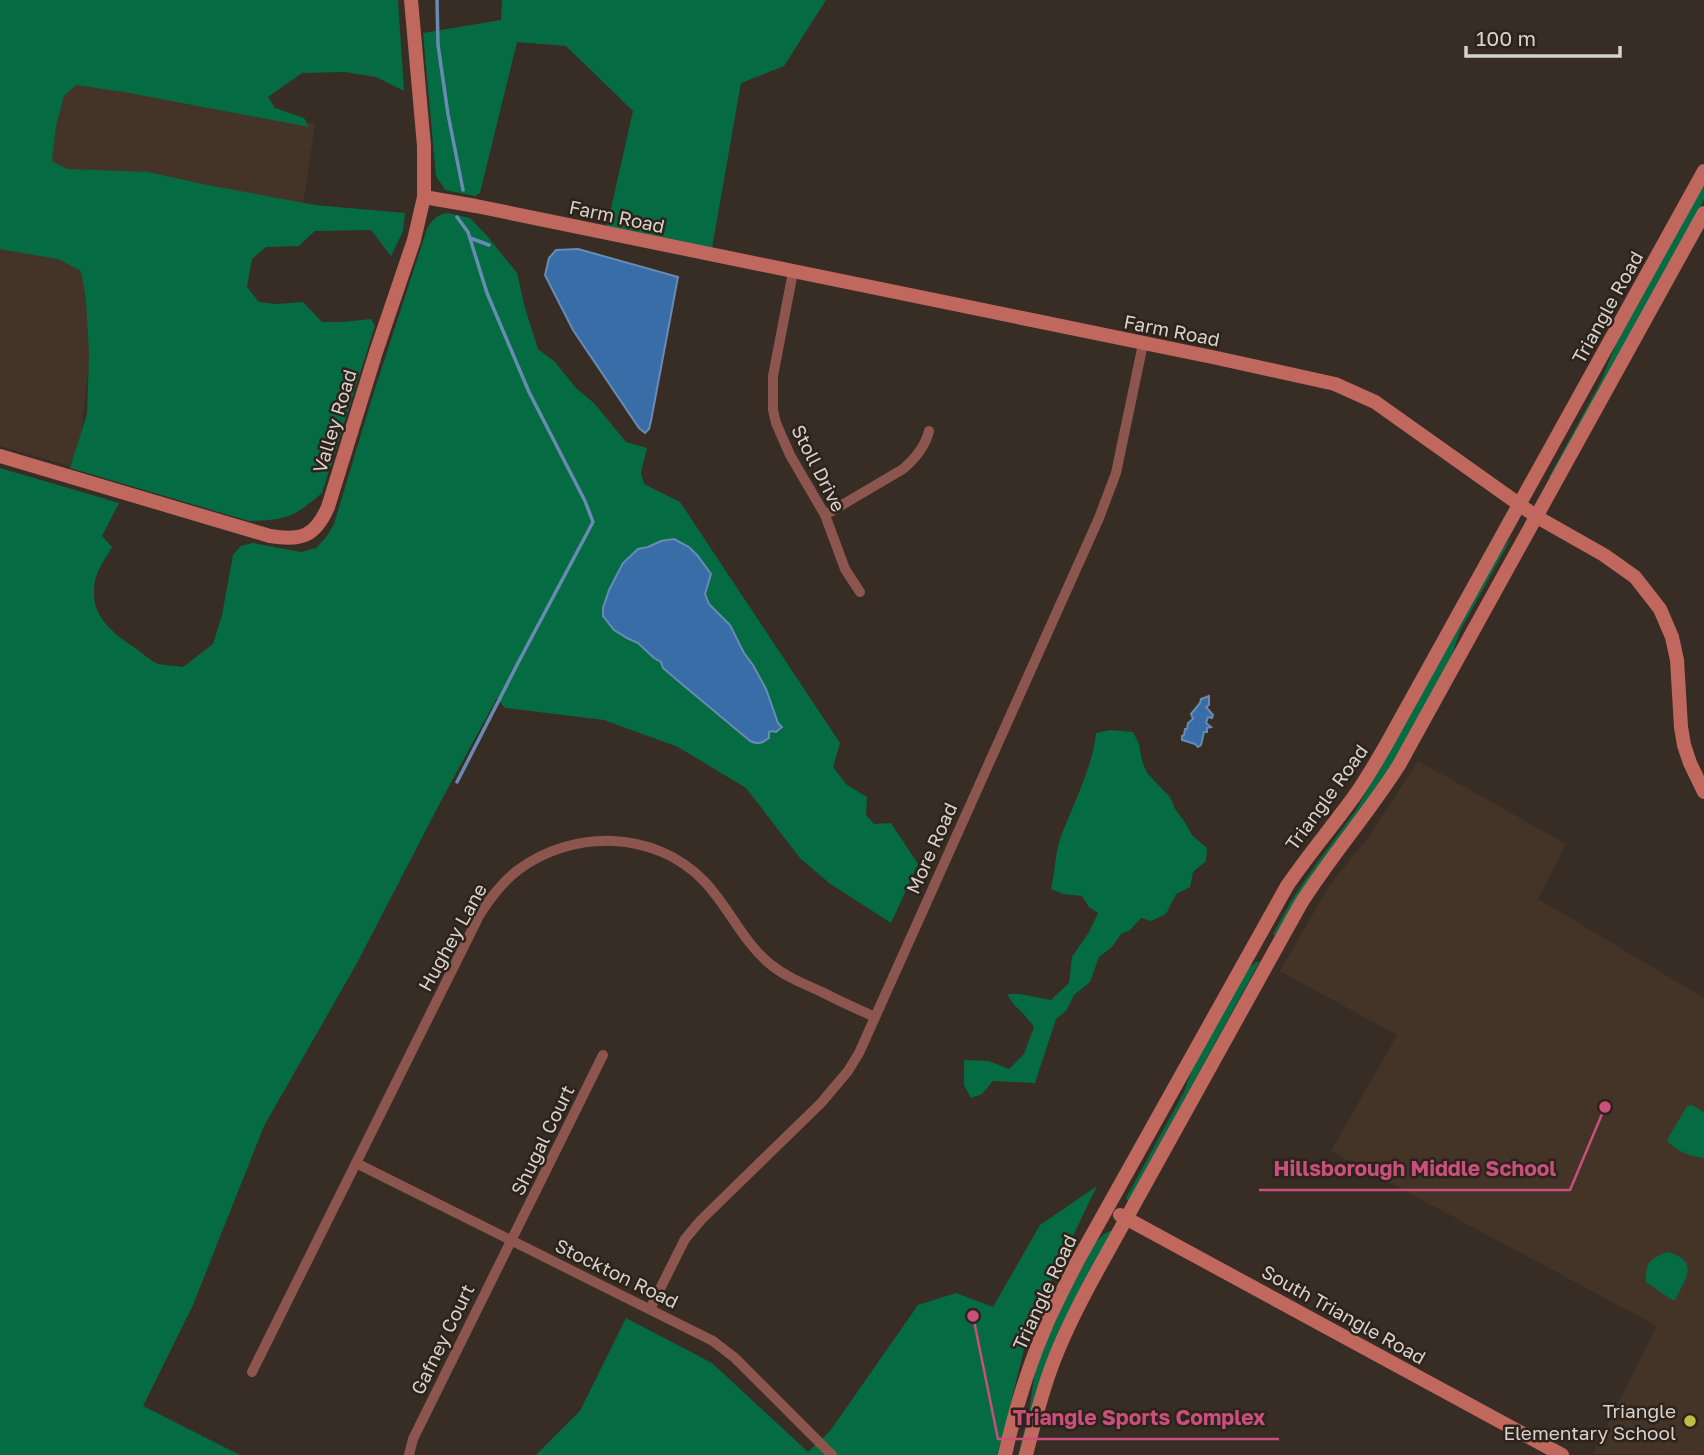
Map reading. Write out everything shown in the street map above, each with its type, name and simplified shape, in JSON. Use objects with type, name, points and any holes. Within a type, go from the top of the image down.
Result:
[{"type":"street","name":"Valley Road","points":[[0,456],[270,536],[296,538],[310,533],[322,521],[414,240],[424,197],[424,146],[411,0]]},
{"type":"street","name":"Triangle Road","points":[[1005,1455],[1022,1392],[1048,1322],[1077,1262],[1287,886],[1368,776],[1704,171]]},
{"type":"street","name":"Farm Road","points":[[424,197],[1217,358],[1335,384],[1359,393],[1537,517],[1626,569],[1635,577],[1660,609],[1672,637],[1677,660],[1684,745],[1704,792]]},
{"type":"street","name":"Triangle Road","points":[[1026,1455],[1050,1370],[1081,1301],[1126,1218],[1300,905],[1378,799],[1399,765],[1704,213]]},
{"type":"street","name":"Stoll Drive","points":[[793,272],[772,376],[773,410],[776,424],[790,455],[825,515],[845,569],[860,592]]},
{"type":"street","name":"More Road","points":[[650,1309],[685,1239],[701,1220],[821,1103],[859,1054],[1103,507],[1116,473],[1143,344]]},
{"type":"street","points":[[825,515],[909,464],[926,442],[929,431]]},
{"type":"street","name":"Hughey Lane","points":[[252,1372],[480,914],[495,891],[518,870],[542,855],[560,847],[608,840],[635,843],[664,853],[680,861],[705,882],[767,962],[793,979],[875,1017]]},
{"type":"street","name":"Shugal Court","points":[[511,1240],[603,1055]]},
{"type":"street","name":"Stockton Road","points":[[356,1163],[713,1341],[735,1358],[832,1455]]},
{"type":"street","name":"South Triangle Road","points":[[1108,1208],[1562,1455]]},
{"type":"street","name":"Gafney Court","points":[[409,1455],[413,1439],[511,1240]]},
{"type":"shaded area","points":[[59,78],[315,124],[303,205],[44,168]]},
{"type":"shaded area","points":[[0,243],[101,257],[77,468],[0,446]]},
{"type":"shaded area","points":[[1418,761],[1566,844],[1538,899],[1704,998],[1704,1455],[1593,1454],[1657,1326],[1331,1151],[1397,1035],[1280,971],[1329,886],[1368,838]]},
{"type":"green space","points":[[0,0],[398,0],[404,91],[376,77],[345,72],[302,73],[268,97],[275,108],[304,118],[309,127],[76,85],[64,96],[56,126],[52,161],[67,169],[148,172],[315,205],[405,213],[403,231],[391,256],[371,230],[315,231],[299,246],[266,247],[252,259],[247,287],[259,302],[303,302],[322,322],[371,319],[375,326],[322,493],[296,513],[272,520],[249,521],[70,468],[87,414],[89,354],[86,299],[81,271],[58,259],[0,249]]},
{"type":"green space","points":[[502,0],[826,0],[784,66],[741,83],[712,248],[607,226],[633,111],[566,46],[517,42],[480,193],[475,196],[445,190],[436,176],[423,33],[501,20]]},
{"type":"green space","points":[[1704,182],[1704,200],[1550,478],[1601,381],[1616,344]]},
{"type":"green space","points":[[448,213],[470,218],[517,273],[538,349],[555,362],[576,388],[594,403],[626,442],[647,448],[641,473],[644,484],[680,502],[840,743],[833,767],[847,785],[867,797],[866,815],[874,824],[891,823],[918,864],[891,923],[829,883],[800,858],[746,788],[678,747],[604,720],[505,708],[497,698],[357,963],[264,1126],[193,1305],[143,1406],[240,1455],[0,1455],[0,468],[119,503],[102,536],[112,547],[98,570],[95,581],[96,608],[113,631],[151,660],[159,664],[183,667],[213,644],[222,615],[233,555],[241,546],[253,543],[301,552],[316,548],[327,536],[334,524],[427,229],[435,218]]},
{"type":"green space","points":[[1513,535],[1460,631],[1450,661],[1390,769],[1274,936],[1291,901],[1356,810],[1501,551]]},
{"type":"green space","points":[[1110,730],[1133,732],[1147,773],[1170,797],[1192,835],[1207,848],[1206,861],[1193,872],[1190,887],[1176,894],[1166,914],[1151,921],[1141,918],[1099,957],[1090,982],[1074,995],[1066,1011],[1056,1019],[1035,1083],[993,1081],[982,1094],[971,1098],[964,1085],[964,1060],[989,1061],[1009,1069],[1024,1054],[1034,1027],[1007,994],[1051,1000],[1069,983],[1072,957],[1098,913],[1089,907],[1082,896],[1063,894],[1051,889],[1060,839],[1087,772],[1096,733]]},
{"type":"green space","points":[[1260,961],[1127,1200],[1184,1092],[1194,1064],[1247,969]]},
{"type":"green space","points":[[1692,1105],[1704,1112],[1704,1158],[1684,1153],[1667,1140],[1687,1106]]},
{"type":"green space","points":[[1097,1186],[1030,1325],[998,1455],[536,1455],[580,1411],[626,1318],[712,1363],[808,1452],[830,1431],[918,1305],[956,1293],[993,1307],[1040,1225]]},
{"type":"green space","points":[[1112,1230],[1018,1455],[1029,1412],[1035,1371],[1050,1333],[1095,1243]]},
{"type":"green space","points":[[1668,1252],[1684,1260],[1688,1272],[1675,1300],[1646,1282],[1646,1270],[1650,1262]]},
{"type":"water","points":[[578,249],[678,277],[651,421],[645,433],[573,330],[545,275],[549,258],[556,250]]},
{"type":"water","points":[[674,539],[689,547],[711,574],[705,594],[709,604],[730,625],[766,689],[778,723],[782,727],[776,732],[769,732],[769,738],[762,742],[750,741],[663,668],[661,662],[638,643],[614,630],[603,616],[609,590],[623,563],[638,549]]},
{"type":"water","points":[[1209,696],[1209,705],[1206,707],[1213,715],[1212,718],[1208,717],[1206,723],[1211,727],[1204,732],[1198,747],[1182,740],[1182,736],[1201,699]]},
{"type":"waterway","points":[[437,0],[438,45],[463,190]]},
{"type":"waterway","points":[[457,217],[468,232],[487,293],[529,392],[593,522],[457,782]]},
{"type":"waterway","points":[[470,238],[489,245]]},
{"type":"place","name":"Hillsborough Middle School","points":[[1605,1107]]},
{"type":"place","name":"Triangle Sports Complex","points":[[973,1316]]},
{"type":"place","name":"Triangle Elementary School","points":[[1690,1421]]}]
